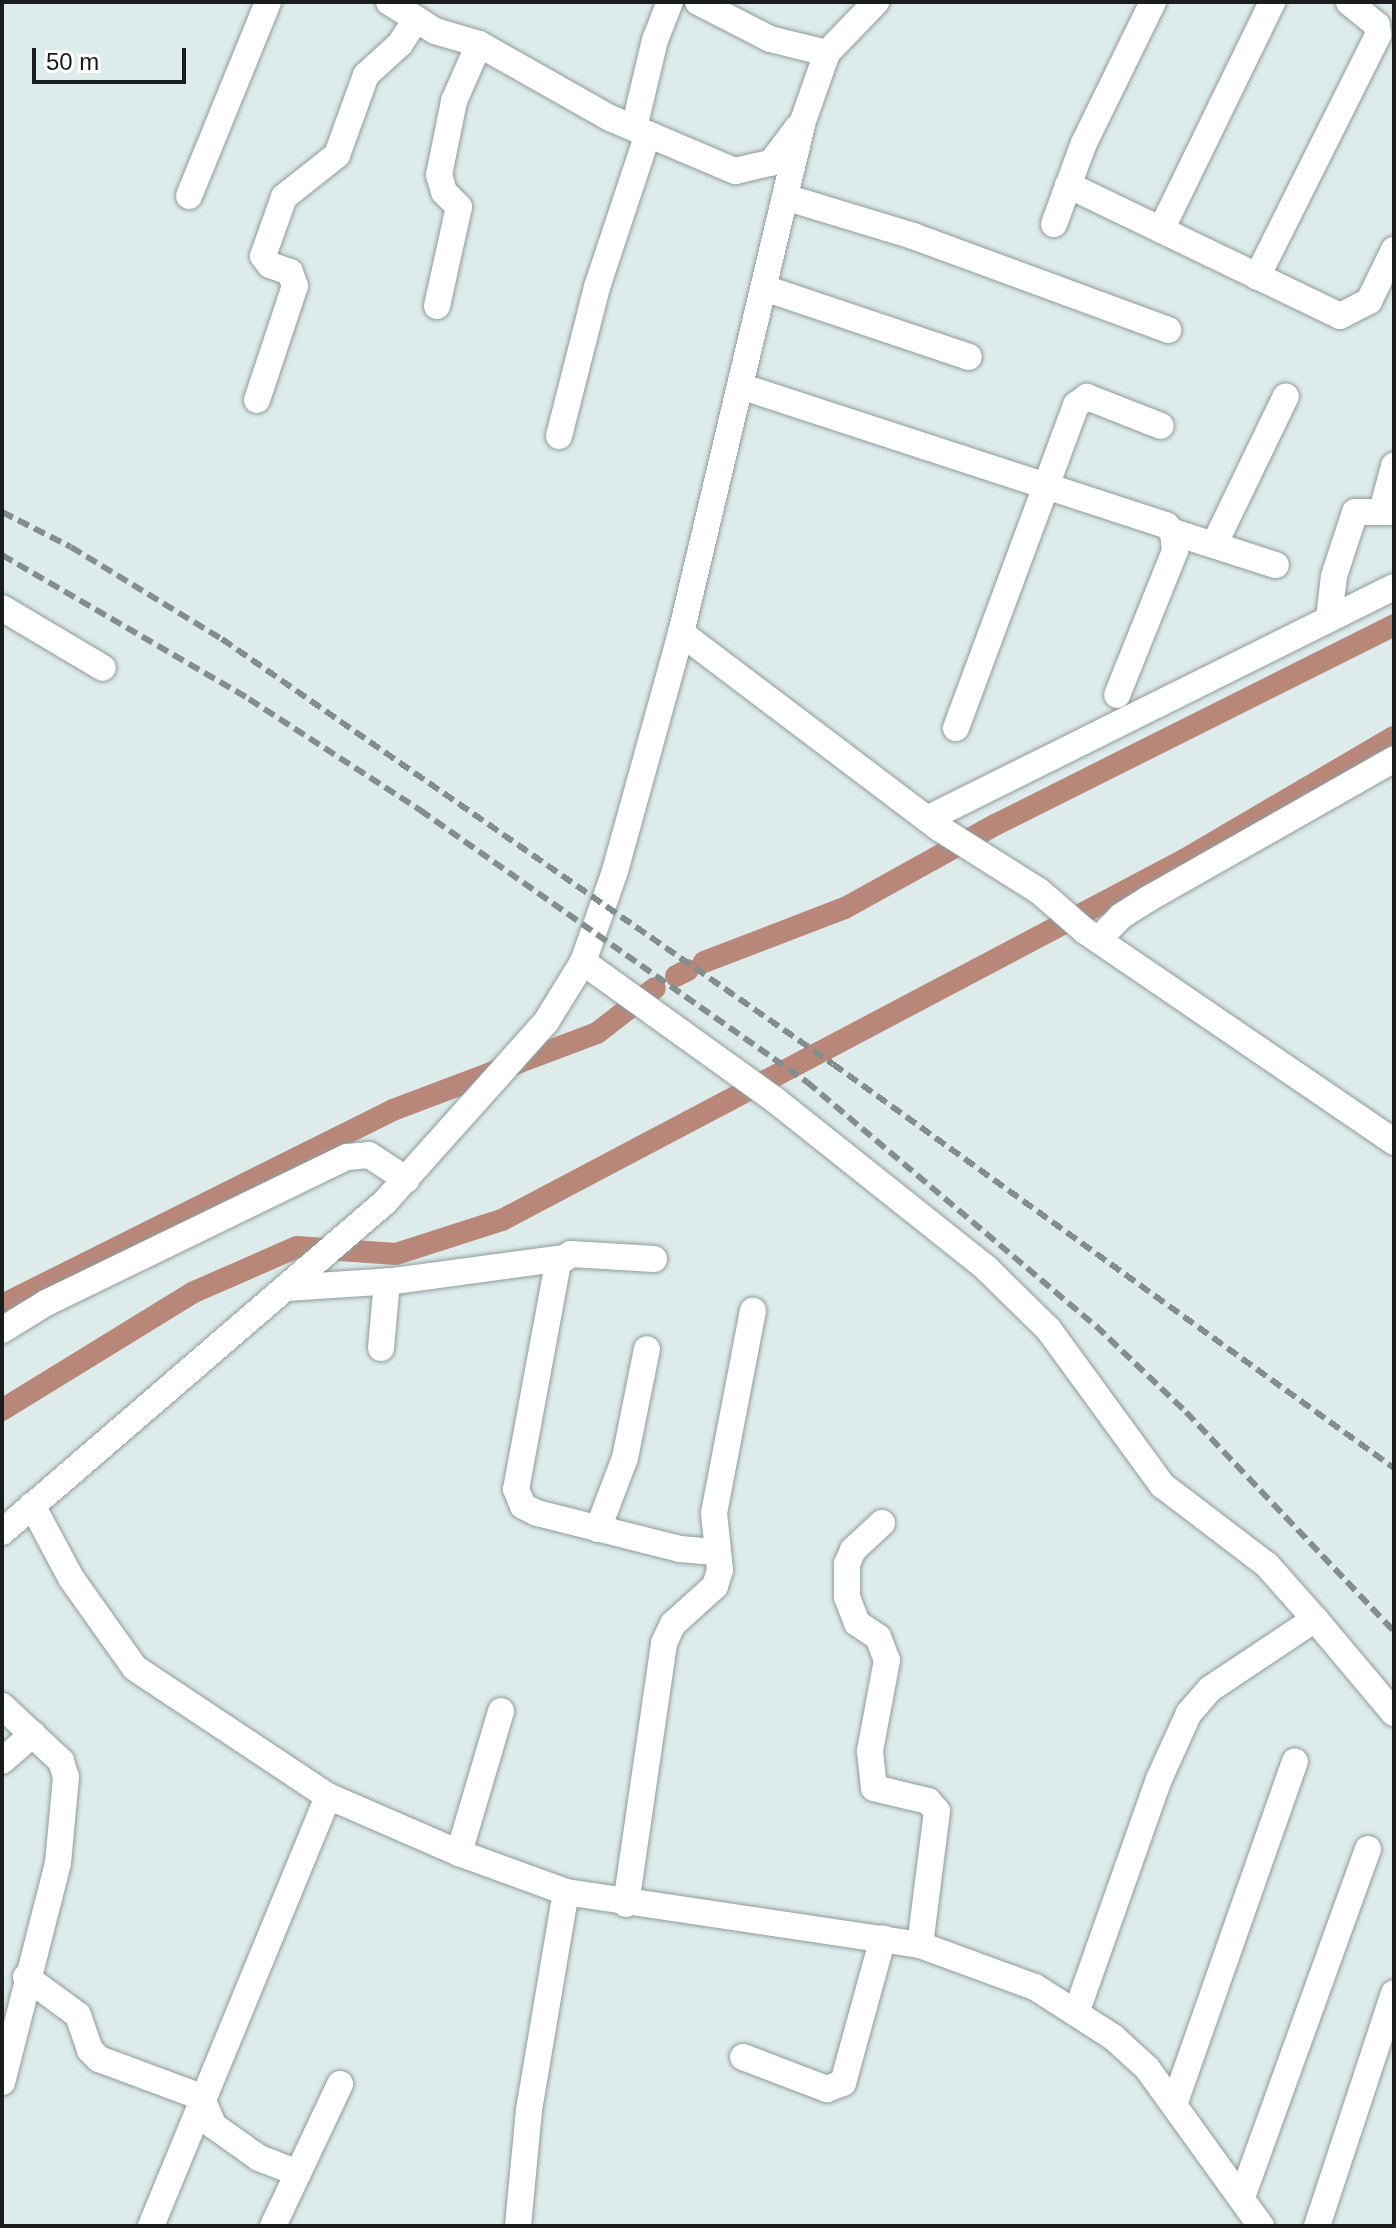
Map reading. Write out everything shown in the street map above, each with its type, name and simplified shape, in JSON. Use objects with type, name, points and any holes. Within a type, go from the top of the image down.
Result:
[{"type":"street","points":[[189,196],[268,2]]},
{"type":"street","points":[[389,2],[416,19],[479,44],[641,131],[735,171],[771,163],[803,121]]},
{"type":"street","points":[[559,436],[641,131],[655,40],[670,2]]},
{"type":"street","points":[[698,2],[770,39],[827,53]]},
{"type":"street","points":[[2,1532],[385,1202],[546,1022],[583,962],[615,871],[681,633],[803,121],[827,53],[876,2]]},
{"type":"street","points":[[1054,224],[1068,185],[1153,2]]},
{"type":"street","points":[[1161,230],[1272,2]]},
{"type":"street","points":[[1257,277],[1378,35],[1385,28],[1349,2]]},
{"type":"street","points":[[257,400],[295,286],[290,272],[270,265],[263,256],[284,197],[337,155],[366,75],[400,44],[416,19]]},
{"type":"street","points":[[437,306],[459,207],[444,192],[439,175],[454,101],[479,44]]},
{"type":"street","points":[[1068,185],[1340,316],[1369,301],[1394,250]]},
{"type":"street","points":[[785,197],[926,240],[1168,330]]},
{"type":"street","points":[[764,288],[969,357]]},
{"type":"street","points":[[740,386],[1276,565]]},
{"type":"street","points":[[1214,545],[1286,396]]},
{"type":"street","points":[[956,728],[1044,485],[1081,398],[1161,426]]},
{"type":"street","points":[[1329,619],[1334,576],[1352,517],[1361,509],[1388,512],[1394,466]]},
{"type":"street","points":[[1117,695],[1175,551],[1173,532]]},
{"type":"street","points":[[933,823],[1394,587]]},
{"type":"street","points":[[2,608],[103,668]]},
{"type":"street","points":[[681,633],[933,823],[1039,891],[1092,935],[1394,1142]]},
{"type":"street","points":[[1092,935],[1130,910],[1394,759]]},
{"type":"street","points":[[583,962],[611,979],[775,1100],[986,1268],[1049,1330],[1162,1485],[1267,1565],[1394,1713]]},
{"type":"street","points":[[2,1330],[46,1303],[347,1157],[369,1155],[407,1180]]},
{"type":"street","points":[[294,1282],[387,1281],[583,1254],[654,1259]]},
{"type":"street","points":[[564,1258],[558,1263],[516,1489],[523,1506],[537,1513],[680,1549],[718,1552]]},
{"type":"street","points":[[381,1348],[387,1281]]},
{"type":"street","points":[[626,1904],[664,1643],[673,1624],[715,1586],[718,1552],[714,1513],[753,1311]]},
{"type":"street","points":[[598,1529],[625,1458],[647,1349]]},
{"type":"street","points":[[32,1505],[71,1578],[135,1668],[328,1796],[459,1853],[566,1892],[626,1904],[920,1945],[1035,1987],[1113,2037],[1175,2102],[1261,2226]]},
{"type":"street","points":[[882,1523],[853,1550],[847,1564],[847,1597],[857,1623],[878,1637],[887,1660],[870,1751],[874,1788],[928,1801],[937,1811],[920,1945]]},
{"type":"street","points":[[1076,2013],[1159,1779],[1189,1713],[1210,1689],[1315,1619]]},
{"type":"street","points":[[2,1706],[61,1761],[66,1777],[58,1863],[26,1977],[2,2082]]},
{"type":"street","points":[[459,1853],[501,1711]]},
{"type":"street","points":[[2,1761],[33,1734]]},
{"type":"street","points":[[1175,2102],[1295,1762]]},
{"type":"street","points":[[151,2226],[201,2097],[328,1796]]},
{"type":"street","points":[[1242,2197],[1368,1849]]},
{"type":"street","points":[[518,2226],[529,2110],[566,1892]]},
{"type":"street","points":[[743,2057],[827,2089],[843,2083],[883,1938]]},
{"type":"street","points":[[26,1977],[78,2015],[90,2050],[99,2059],[201,2097],[214,2126],[259,2158],[298,2173]]},
{"type":"street","points":[[1317,2226],[1394,1993]]},
{"type":"street","points":[[273,2226],[340,2084]]},
{"type":"waterway","points":[[704,962],[845,908],[995,825],[1394,625]]},
{"type":"waterway","points":[[2,1410],[194,1292],[297,1247],[396,1254],[502,1220],[1184,860],[1394,737]]},
{"type":"waterway","points":[[676,976],[688,970]]},
{"type":"waterway","points":[[2,1305],[393,1110],[597,1033],[655,988]]},
{"type":"railway","points":[[2,512],[71,547],[222,639],[833,1064],[1394,1468]]},
{"type":"railway","points":[[2,555],[249,699],[420,810],[807,1082],[1096,1326],[1186,1412],[1394,1631]]}]
